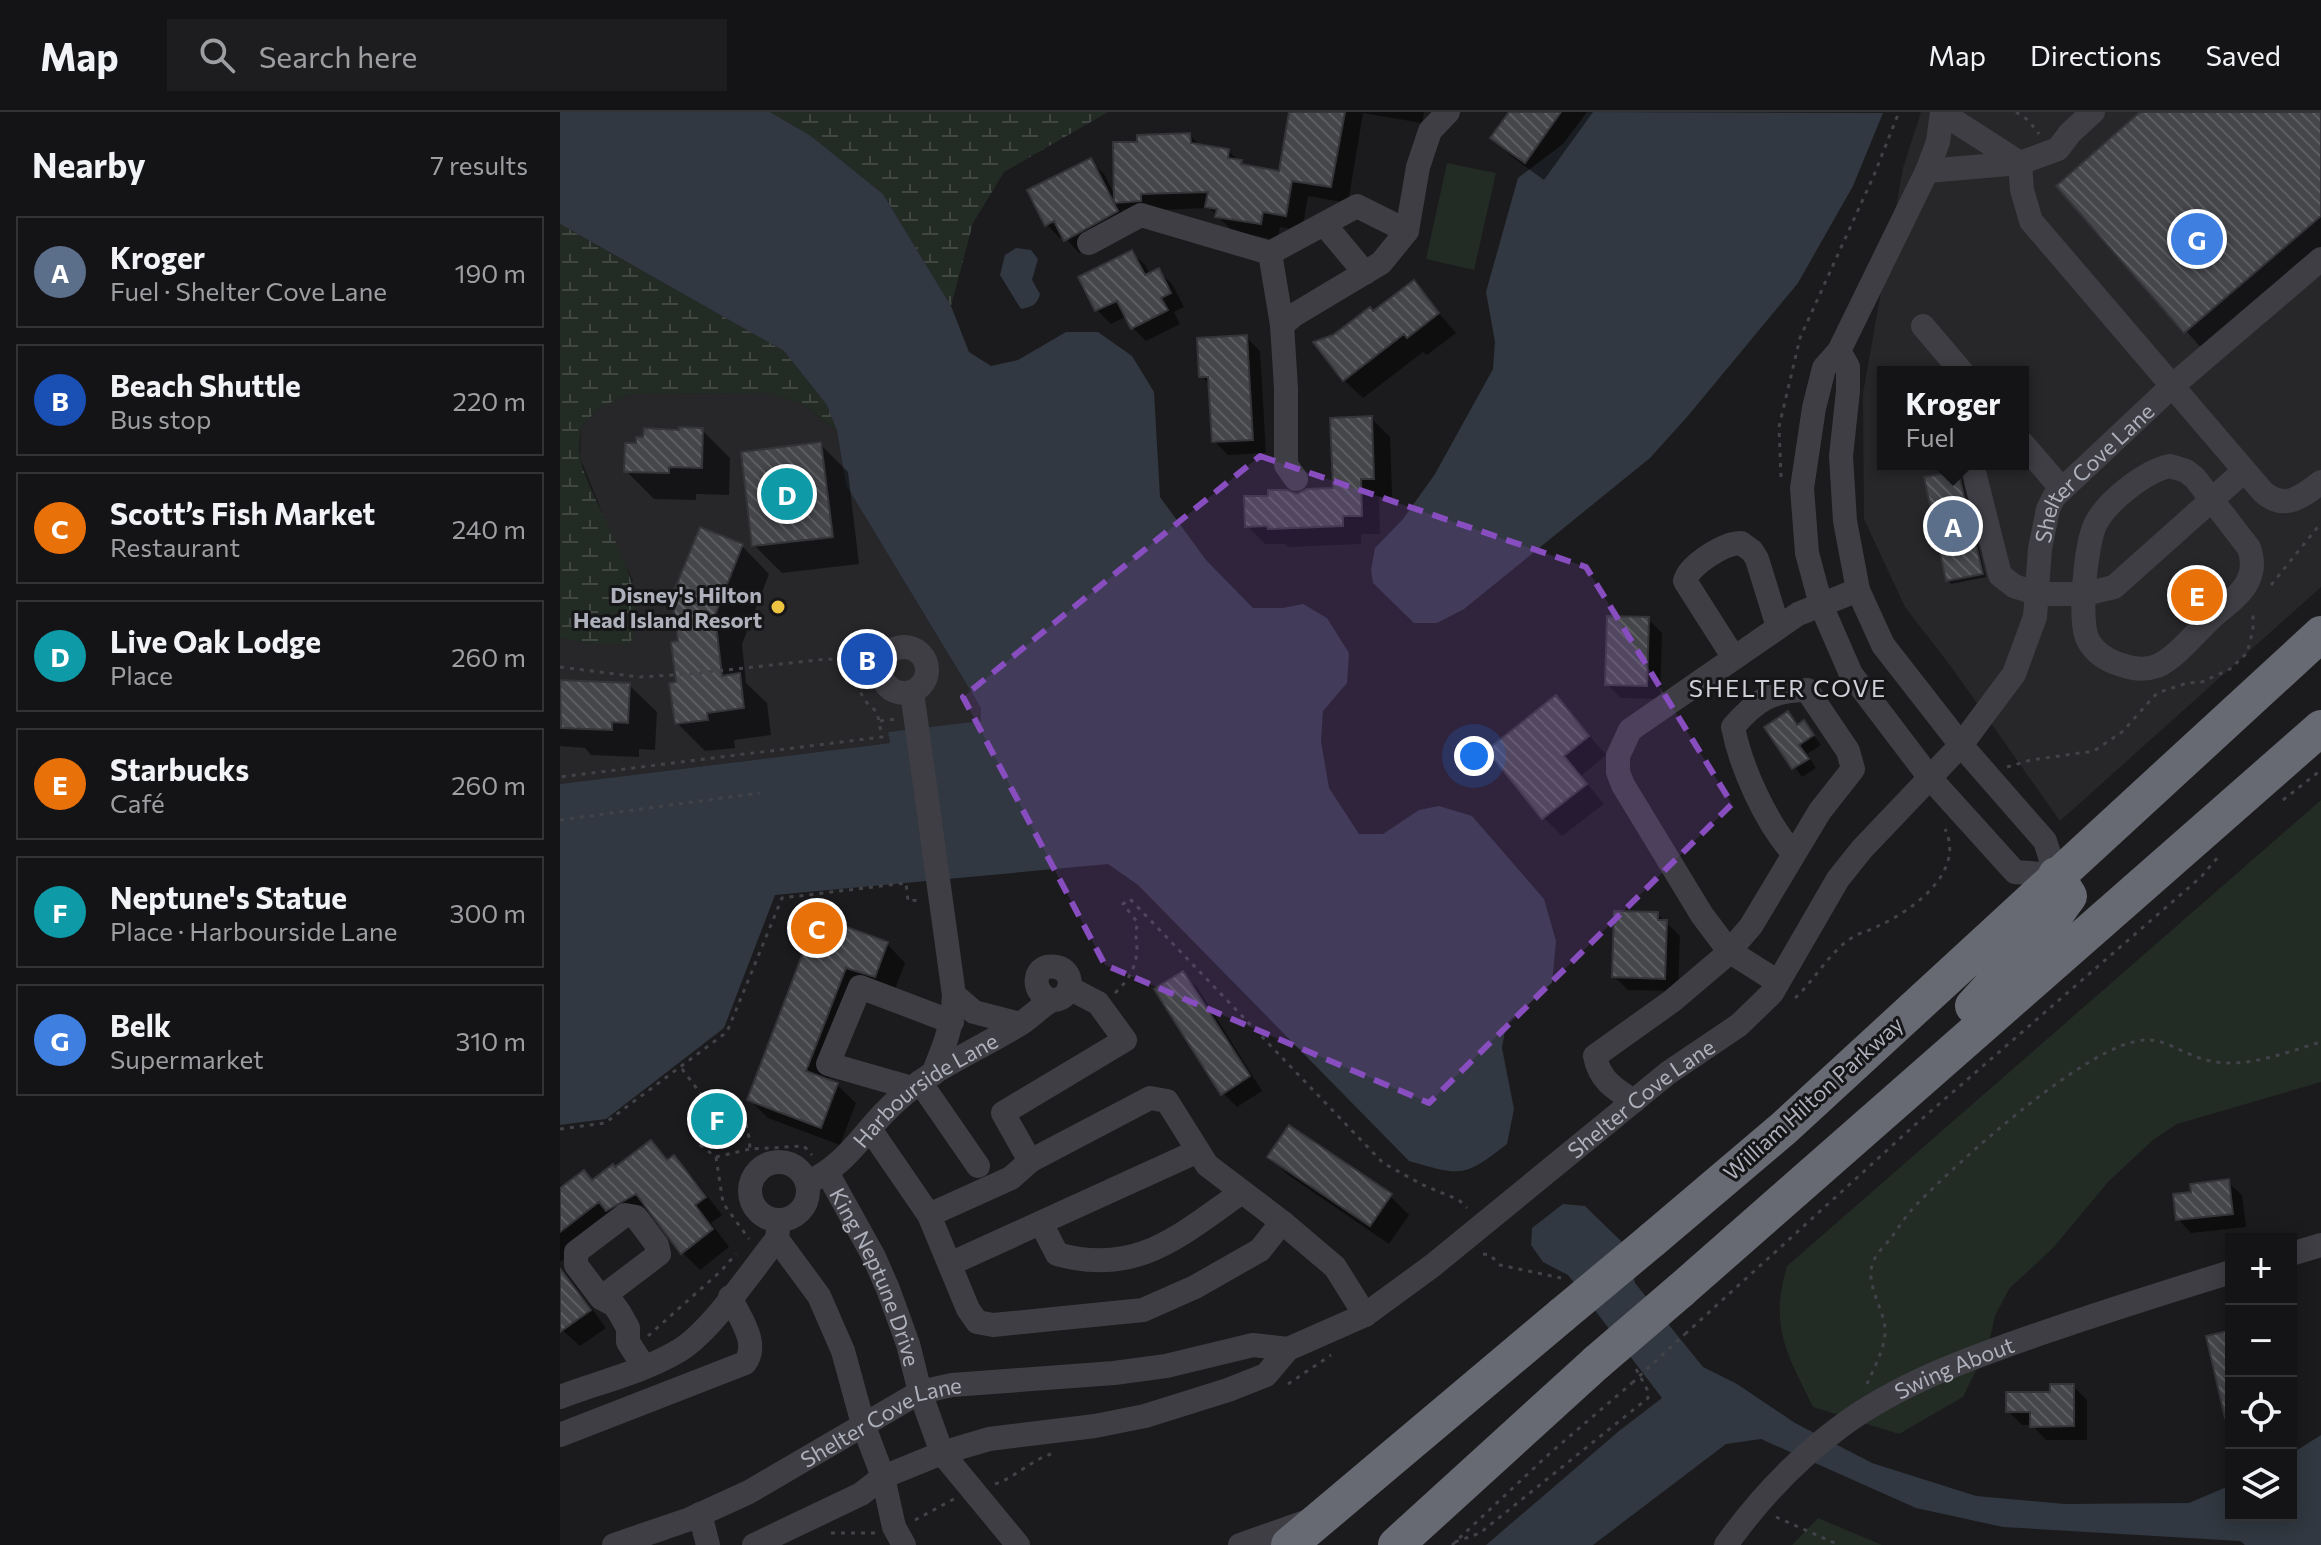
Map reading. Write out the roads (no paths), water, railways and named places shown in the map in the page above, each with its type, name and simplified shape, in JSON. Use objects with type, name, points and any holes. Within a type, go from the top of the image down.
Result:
[{"type":"highway","name":"William Hilton Parkway","points":[[1292,1545],[1784,1128],[2321,634]]},
{"type":"highway","points":[[1396,1545],[1597,1362],[2321,728]]},
{"type":"highway","points":[[1851,1140],[2051,921],[2069,896],[2056,875]]},
{"type":"street","points":[[1282,325],[1381,263],[1407,231],[1418,167],[1430,131],[1448,112]]},
{"type":"street","points":[[1839,351],[1848,367],[1841,456],[1845,521],[1858,590],[1883,645],[1961,745],[2045,841],[2056,875],[2015,872],[1930,778],[1851,674],[1821,605],[1807,553],[1802,488],[1814,408],[1824,368],[1839,351],[1927,171],[1938,142],[1942,112],[2020,163]]},
{"type":"street","points":[[1927,171],[2020,163],[2058,149],[2093,112]]},
{"type":"street","points":[[2020,163],[2022,190],[2031,221],[2270,499],[2284,503],[2295,500],[2321,482]]},
{"type":"street","points":[[1089,243],[1141,215],[1270,253],[1357,206],[1407,231]]},
{"type":"street","points":[[1324,224],[1365,273]]},
{"type":"street","points":[[1270,253],[1282,325],[1286,465],[1296,479]]},
{"type":"street","name":"Shelter Cove Lane","points":[[754,1545],[861,1494],[883,1477],[942,1453],[989,1439],[1095,1426],[1175,1408],[1266,1375],[1288,1349],[1365,1315],[1474,1232],[1668,1073],[1739,1025],[1772,993],[1838,879],[1862,849],[1961,745],[2014,674],[2035,617],[2040,549],[2048,509],[2061,488],[2171,387],[2321,259]]},
{"type":"street","points":[[1923,326],[1957,366]]},
{"type":"street","points":[[2029,451],[2061,488]]},
{"type":"street","points":[[2158,468],[2180,468],[2195,478],[2249,548],[2252,557],[2251,580],[2238,595],[2170,658],[2144,669],[2127,667],[2104,657],[2087,639],[2085,594],[2090,540],[2104,510],[2158,468]]},
{"type":"street","points":[[1974,470],[2000,575],[2014,586],[2038,594],[2085,594],[2114,587],[2244,471]]},
{"type":"street","points":[[1734,658],[1685,581],[1685,576],[1693,568],[1723,546],[1741,543],[1752,551],[1778,627]]},
{"type":"street","points":[[1778,982],[1729,951],[1702,915],[1623,785],[1618,772],[1618,756],[1630,730],[1778,627],[1798,614],[1858,590]]},
{"type":"street","points":[[1634,1101],[1612,1087],[1597,1071],[1595,1056],[1672,1001],[1729,951],[1751,926],[1820,811],[1853,769],[1848,751],[1807,690],[1786,690],[1751,706],[1733,727],[1737,744],[1769,820],[1794,854]]},
{"type":"street","points":[[912,692],[934,896],[954,995],[948,1039],[922,1081]]},
{"type":"street","points":[[952,1022],[860,987],[828,1064],[922,1081],[978,1166]]},
{"type":"street","name":"Harbourside Lane","points":[[560,1397],[635,1353],[680,1350],[700,1335],[778,1229],[804,1204],[817,1178],[922,1081],[1020,1024],[1060,994],[1098,1003],[1125,1040],[1003,1113],[1030,1161]]},
{"type":"street","points":[[954,995],[974,1012],[1020,1024]]},
{"type":"street","points":[[929,1215],[1011,1178],[1030,1161],[1150,1098],[1167,1101],[1207,1165],[1335,1267],[1365,1315]]},
{"type":"street","points":[[870,1129],[929,1215],[977,1322],[993,1325],[1143,1310],[1195,1287],[1260,1250],[1282,1222]]},
{"type":"street","points":[[950,1264],[1198,1151]]},
{"type":"street","points":[[817,1178],[801,1173],[793,1165],[770,1163],[753,1178],[751,1200],[778,1229],[819,1296],[843,1351],[863,1424],[883,1477],[894,1539]]},
{"type":"street","name":"King Neptune Drive","points":[[817,1178],[874,1257],[908,1344],[920,1392],[942,1453],[1018,1545]]},
{"type":"street","points":[[1041,1223],[1057,1254],[1085,1262],[1123,1260],[1169,1242],[1242,1192]]},
{"type":"street","points":[[2297,1252],[2321,1245]]},
{"type":"street","name":"Swing About","points":[[1726,1545],[1778,1479],[1831,1434],[1860,1414],[1929,1376],[1980,1354],[2225,1274]]},
{"type":"street","points":[[560,1435],[745,1363],[751,1356],[750,1340],[730,1297]]},
{"type":"street","points":[[601,1298],[614,1305],[619,1312],[628,1328],[635,1353]]},
{"type":"street","name":"Shelter Cove Lane","points":[[614,1545],[700,1514],[781,1475],[920,1392],[952,1385],[1166,1366],[1253,1345],[1288,1349]]},
{"type":"street","points":[[1166,1366],[1175,1408]]},
{"type":"street","points":[[1240,1545],[1266,1538],[1329,1511]]},
{"type":"street","points":[[700,1514],[708,1545]]},
{"type":"place","name":"Belk","points":[[2197,239]]},
{"type":"place","name":"Live Oak Lodge","points":[[787,494]]},
{"type":"place","name":"Kroger","points":[[1953,526]]},
{"type":"place","name":"Starbucks","points":[[2197,595]]},
{"type":"place","name":"Disney's Hilton Head Island Resort","points":[[778,607]]},
{"type":"place","name":"Beach Shuttle","points":[[867,659]]},
{"type":"place","name":"Scott’s Fish Market","points":[[817,928]]},
{"type":"place","name":"Neptune's Statue","points":[[717,1119]]},
{"type":"district","name":"SHELTER COVE","points":[[1788,687]]}]
